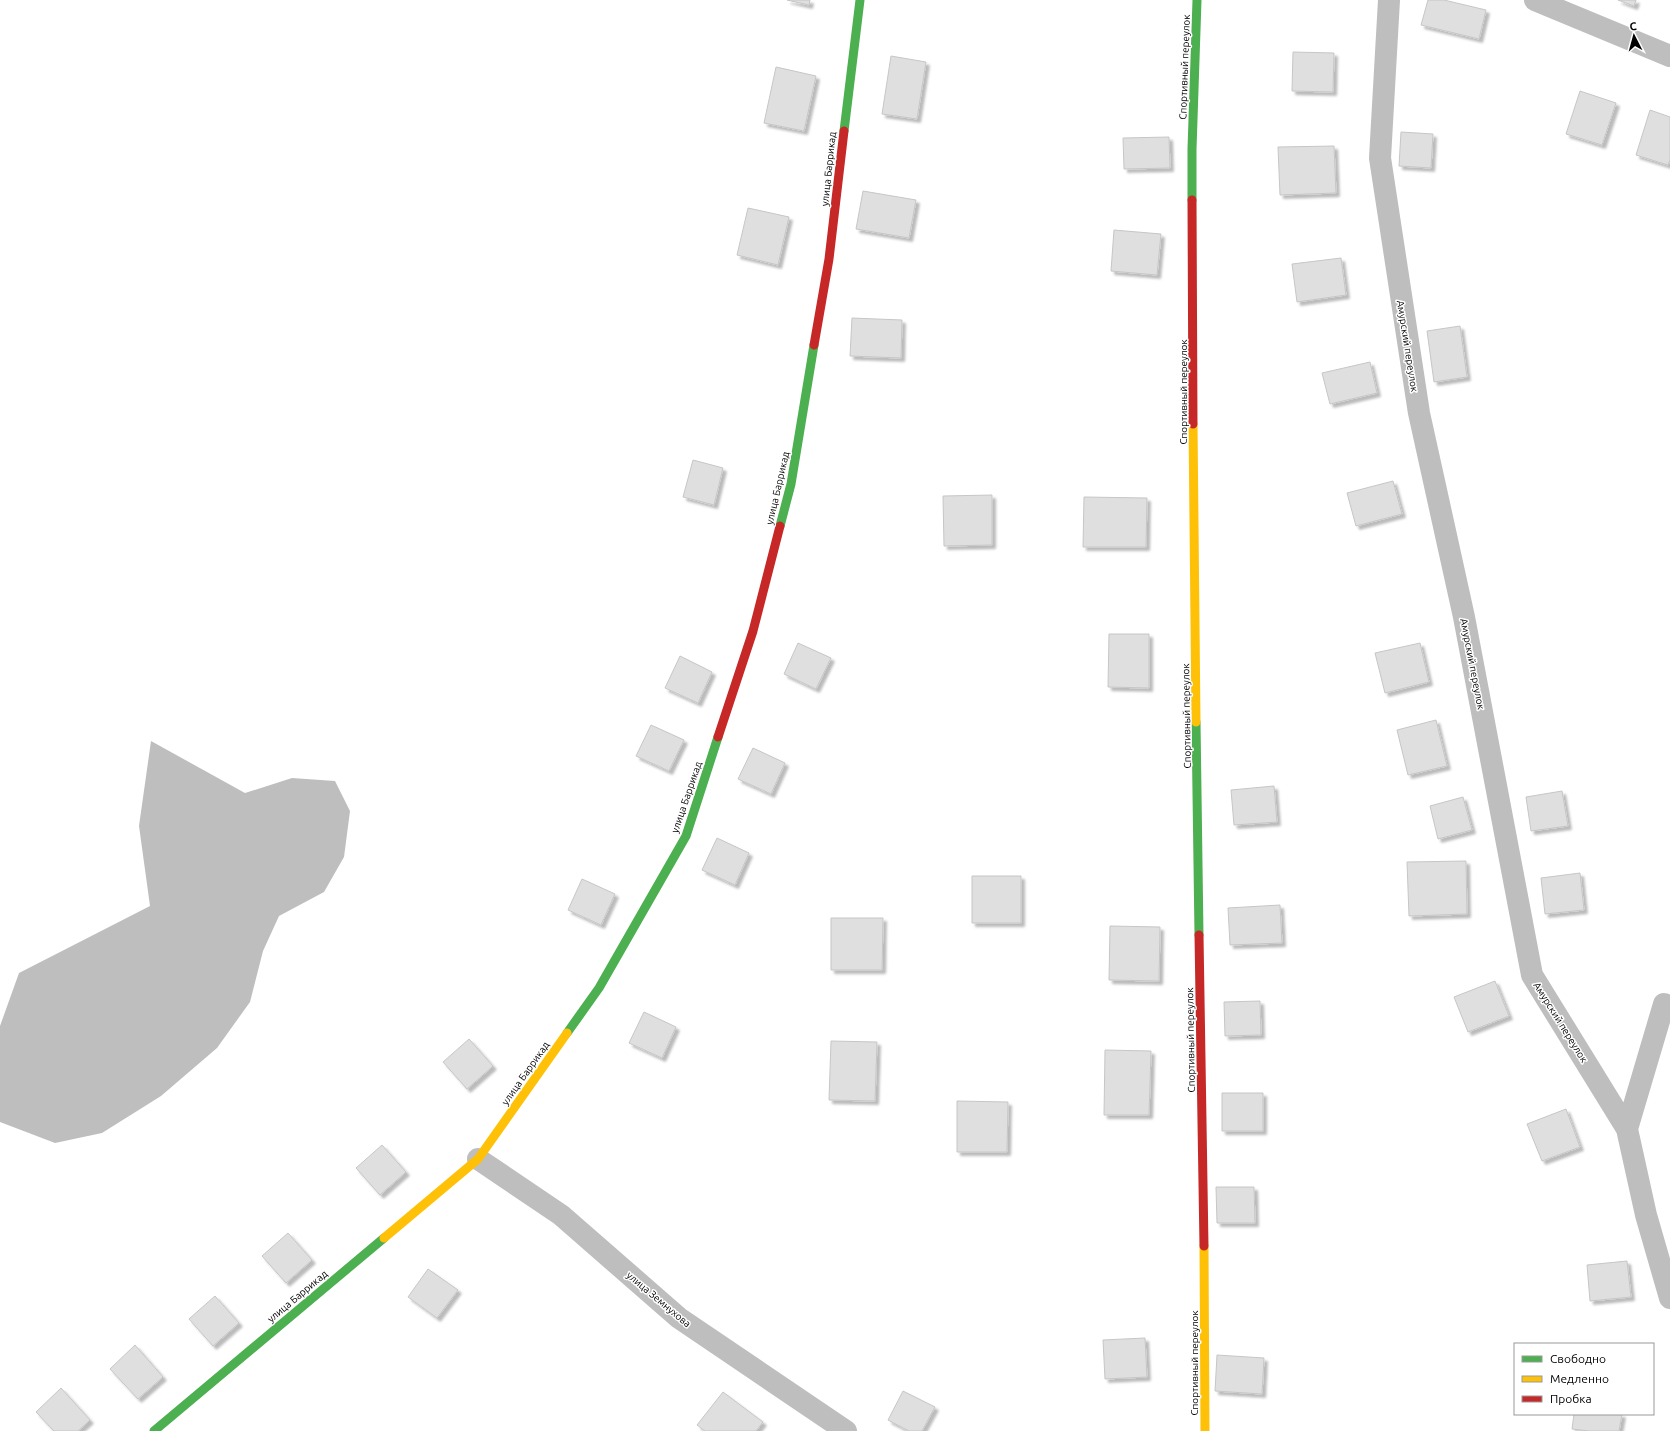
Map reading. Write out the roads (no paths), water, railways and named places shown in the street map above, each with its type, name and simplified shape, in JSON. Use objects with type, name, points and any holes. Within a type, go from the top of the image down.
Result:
[{"type":"street","name":"улица Баррикад","points":[[154,1431],[478,1159],[599,988],[686,836],[753,631],[791,484],[829,259],[857,14],[860,0]]},
{"type":"street","name":"Спортивный переулок","points":[[1197,0],[1192,157],[1195,600],[1205,1431]]},
{"type":"street","name":"Амурский переулок","points":[[1390,0],[1380,158],[1419,413],[1464,617],[1532,975],[1627,1129],[1646,1215],[1670,1298]]},
{"type":"street","points":[[1535,0],[1670,56]]},
{"type":"street","points":[[1627,1129],[1664,1004],[1670,1006]]},
{"type":"street","name":"улица Земнухова","points":[[478,1159],[561,1215],[679,1318],[846,1431]]}]
